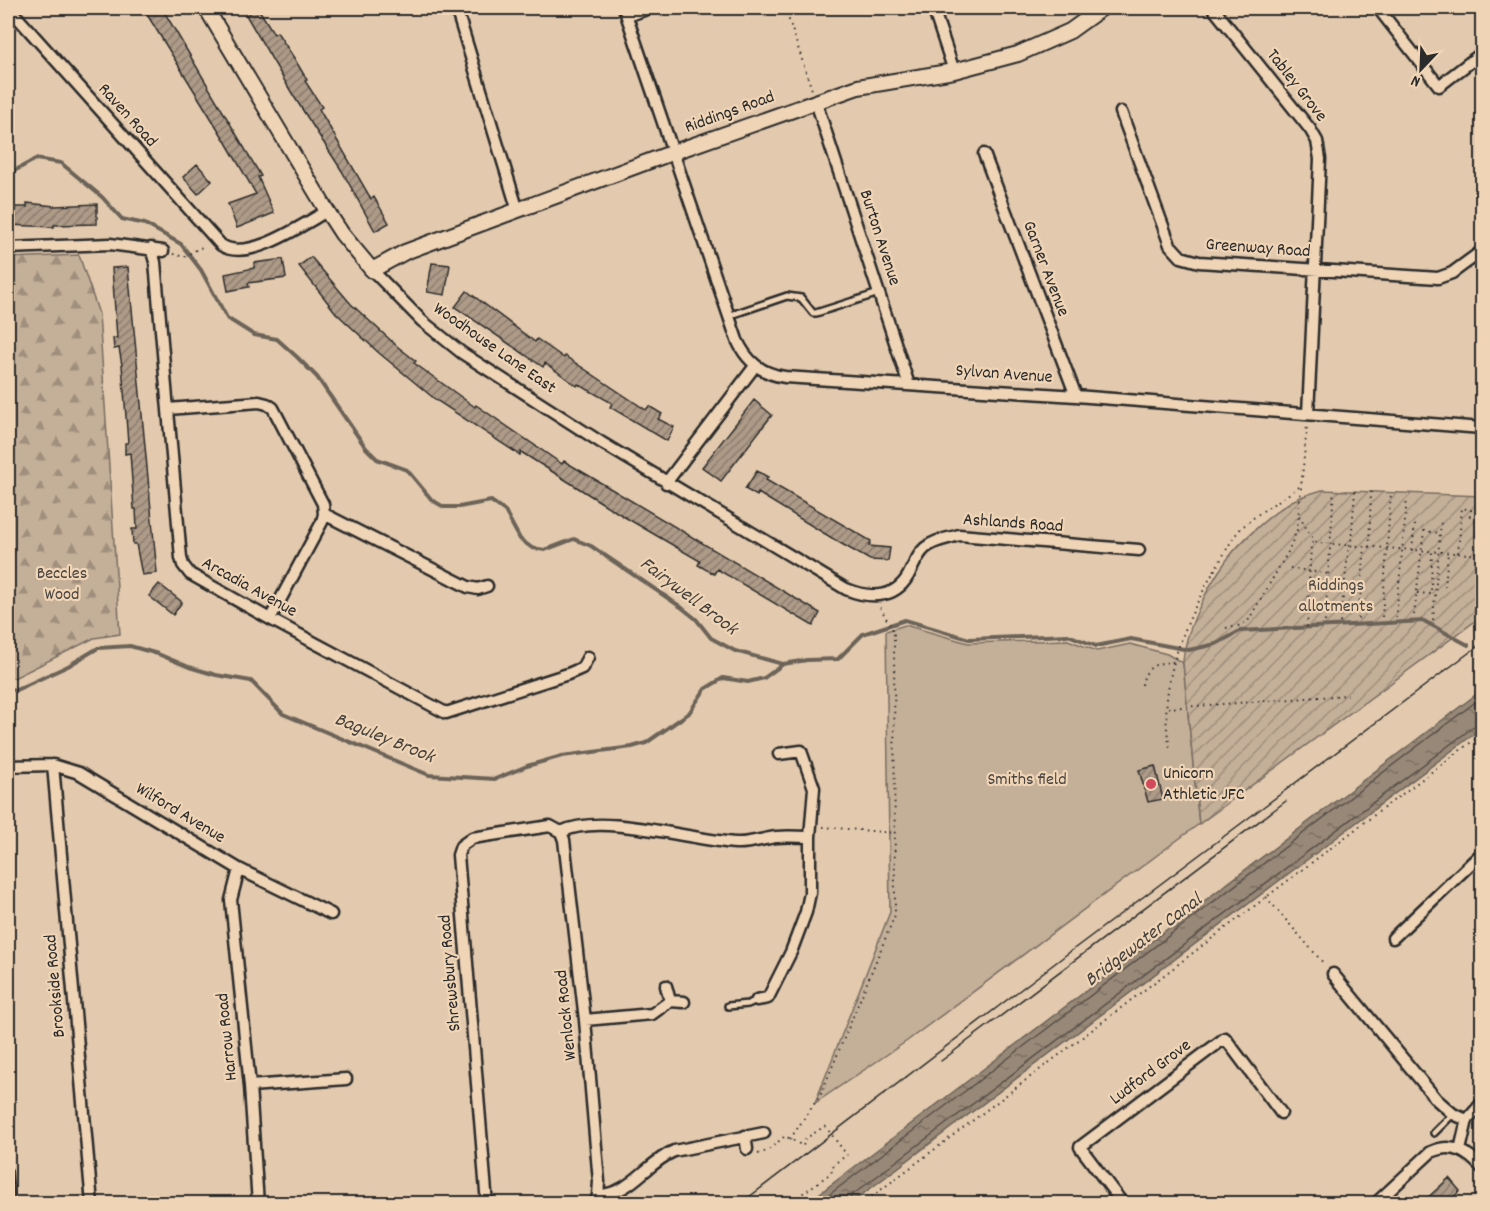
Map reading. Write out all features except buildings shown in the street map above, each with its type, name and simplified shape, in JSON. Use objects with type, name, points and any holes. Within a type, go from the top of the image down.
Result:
[{"type":"street","name":"Raven Road","points":[[9,8],[221,245],[235,251],[257,247],[274,241],[327,211]]},
{"type":"street","name":"Woodhouse Lane East","points":[[206,8],[342,234],[406,307],[437,334],[541,405],[666,483],[846,589],[862,596],[875,596]]},
{"type":"street","points":[[456,8],[518,211]]},
{"type":"street","points":[[650,8],[626,12],[728,316],[742,351],[755,366],[666,483]]},
{"type":"street","points":[[933,8],[954,71]]},
{"type":"street","name":"Riddings Road","points":[[372,270],[405,252],[674,152],[858,87],[954,71],[1036,47],[1078,26],[1102,8]]},
{"type":"street","name":"Tabley Grove","points":[[1213,8],[1310,129],[1317,141],[1320,159],[1308,414]]},
{"type":"street","points":[[1378,8],[1439,86],[1482,53]]},
{"type":"street","name":"Burton Avenue","points":[[816,102],[909,385]]},
{"type":"street","name":"Greenway Road","points":[[1121,112],[1170,245],[1181,257],[1200,262],[1438,278],[1452,273],[1482,251]]},
{"type":"street","name":"Garner Avenue","points":[[984,154],[1076,396]]},
{"type":"street","points":[[8,248],[110,244],[163,250]]},
{"type":"street","name":"Arcadia Avenue","points":[[151,249],[155,262],[183,565],[190,574],[446,713],[568,674],[582,668],[588,657]]},
{"type":"street","name":"Sylvan Avenue","points":[[755,366],[763,371],[785,377],[1076,396],[1482,428]]},
{"type":"street","points":[[168,409],[259,402],[270,406],[322,504],[324,514],[322,522],[270,619]]},
{"type":"street","points":[[324,514],[468,587],[478,589],[486,586]]},
{"type":"street","name":"Ashlands Road","points":[[875,596],[887,594],[897,588],[906,579],[922,550],[933,542],[959,535],[1139,550]]},
{"type":"street","points":[[779,754],[801,751],[811,744]]},
{"type":"street","points":[[773,1009],[763,999],[791,952],[806,912],[812,873],[811,832],[814,788],[801,751]]},
{"type":"street","name":"Wilford Avenue","points":[[8,766],[53,765],[90,779],[238,868],[331,914]]},
{"type":"street","name":"Brookside Road","points":[[53,765],[92,1203]]},
{"type":"street","name":"Shrewsbury Road","points":[[487,1203],[458,855],[461,846],[472,838],[550,826],[561,832],[572,827],[628,826],[686,837],[739,843],[811,832]]},
{"type":"street","name":"Wenlock Road","points":[[561,832],[564,840],[585,1020],[599,1182],[596,1199]]},
{"type":"street","points":[[1393,938],[1482,853]]},
{"type":"street","name":"Harrow Road","points":[[238,868],[231,900],[250,1086],[258,1203]]},
{"type":"street","points":[[1333,974],[1437,1100],[1453,1113],[1467,1120]]},
{"type":"street","points":[[666,986],[670,1001]]},
{"type":"street","points":[[585,1020],[652,1014],[670,1001],[684,1002]]},
{"type":"street","name":"Ludford Grove","points":[[1123,1203],[1080,1147],[1225,1038],[1281,1113]]},
{"type":"street","points":[[250,1086],[346,1078]]},
{"type":"street","points":[[1460,1150],[1467,1120],[1482,1103]]},
{"type":"street","points":[[596,1199],[626,1187],[659,1159],[674,1151],[764,1133]]},
{"type":"street","points":[[745,1136],[747,1149]]},
{"type":"street","points":[[1375,1203],[1431,1152],[1444,1148],[1460,1150],[1472,1157],[1482,1168]]},
{"type":"lane","points":[[728,316],[787,296],[801,298],[813,313],[816,313],[880,293]]},
{"type":"lane","points":[[728,1006],[748,1004],[763,999]]},
{"type":"lane","points":[[1434,1133],[1453,1113]]},
{"type":"lane","points":[[8,1171],[11,1203]]},
{"type":"path","points":[[785,8],[816,102]]},
{"type":"path","points":[[184,257],[199,248]]},
{"type":"path","points":[[1226,628],[1248,621],[1288,552],[1297,530],[1308,414]]},
{"type":"path","points":[[1170,747],[1166,731],[1169,684],[1176,654],[1201,593],[1244,525],[1302,485]]},
{"type":"path","points":[[1325,622],[1334,490]]},
{"type":"path","points":[[1340,623],[1351,543],[1355,491]]},
{"type":"path","points":[[1359,619],[1371,492]]},
{"type":"path","points":[[1382,618],[1391,492]]},
{"type":"path","points":[[1396,618],[1407,498]]},
{"type":"path","points":[[1458,553],[1462,508],[1472,508],[1469,521]]},
{"type":"path","points":[[1299,516],[1318,543],[1482,555]]},
{"type":"path","points":[[1433,620],[1441,520]]},
{"type":"path","points":[[1412,550],[1415,524]]},
{"type":"path","points":[[1414,615],[1424,531],[1440,533]]},
{"type":"path","points":[[1307,627],[1311,545],[1314,540]]},
{"type":"path","points":[[1417,593],[1431,594],[1432,551]]},
{"type":"path","points":[[1445,587],[1448,552]]},
{"type":"path","points":[[1290,568],[1328,574]]},
{"type":"path","points":[[790,1139],[821,1094],[896,915],[894,632],[886,620]]},
{"type":"path","points":[[1142,685],[1148,669],[1162,662],[1174,662]]},
{"type":"path","points":[[1168,708],[1348,695]]},
{"type":"path","points":[[862,1203],[1482,734]]},
{"type":"path","points":[[811,832],[896,833]]},
{"type":"path","points":[[1265,897],[1333,974]]},
{"type":"path","points":[[747,1149],[759,1154],[767,1151],[785,1136],[803,1146],[805,1139],[825,1126],[848,1155],[834,1164],[831,1173],[788,1203]]},
{"type":"green space","name":"Beccles Wood","points":[[79,255],[99,314],[120,634],[94,638],[14,678],[8,677],[8,258]]},
{"type":"green space","name":"Riddings allotments","points":[[1322,490],[1482,496],[1482,616],[1199,824],[1183,663],[1192,624],[1212,583],[1239,545],[1284,506]]},
{"type":"green space","name":"Smiths field","points":[[905,625],[968,643],[1068,640],[1097,651],[1130,644],[1167,654],[1183,663],[1199,824],[907,1041],[815,1103],[890,912],[886,631]]},
{"type":"water","points":[[1482,690],[1482,728],[851,1203],[807,1203]]},
{"type":"waterway","name":"Fairywell Brook","points":[[8,170],[14,171],[36,159],[61,163],[102,197],[122,219],[145,224],[181,244],[201,270],[227,318],[254,335],[277,339],[317,377],[366,448],[377,459],[407,470],[432,500],[444,507],[459,507],[491,501],[505,511],[520,539],[532,548],[545,550],[574,539],[591,546],[681,607],[696,619],[711,638],[735,651],[783,664],[807,660],[838,659],[863,634],[905,620],[969,639],[1068,635],[1096,646],[1131,639],[1189,650],[1216,644],[1240,631],[1424,621],[1468,645]]},
{"type":"waterway","name":"Baguley Brook","points":[[8,690],[16,690],[68,666],[98,648],[130,646],[216,675],[251,681],[283,714],[429,775],[495,779],[527,766],[562,756],[632,747],[646,743],[689,713],[705,689],[723,678],[748,682],[764,678],[782,665]]},
{"type":"tram line","points":[[740,1204],[1071,951],[1482,643]]},
{"type":"tram line","points":[[941,1061],[1286,801]]},
{"type":"place","name":"Unicorn Athletic JFC","points":[[1151,784]]},
{"type":"water label","name":"Bridgewater Canal","points":[[1144,941]]}]
